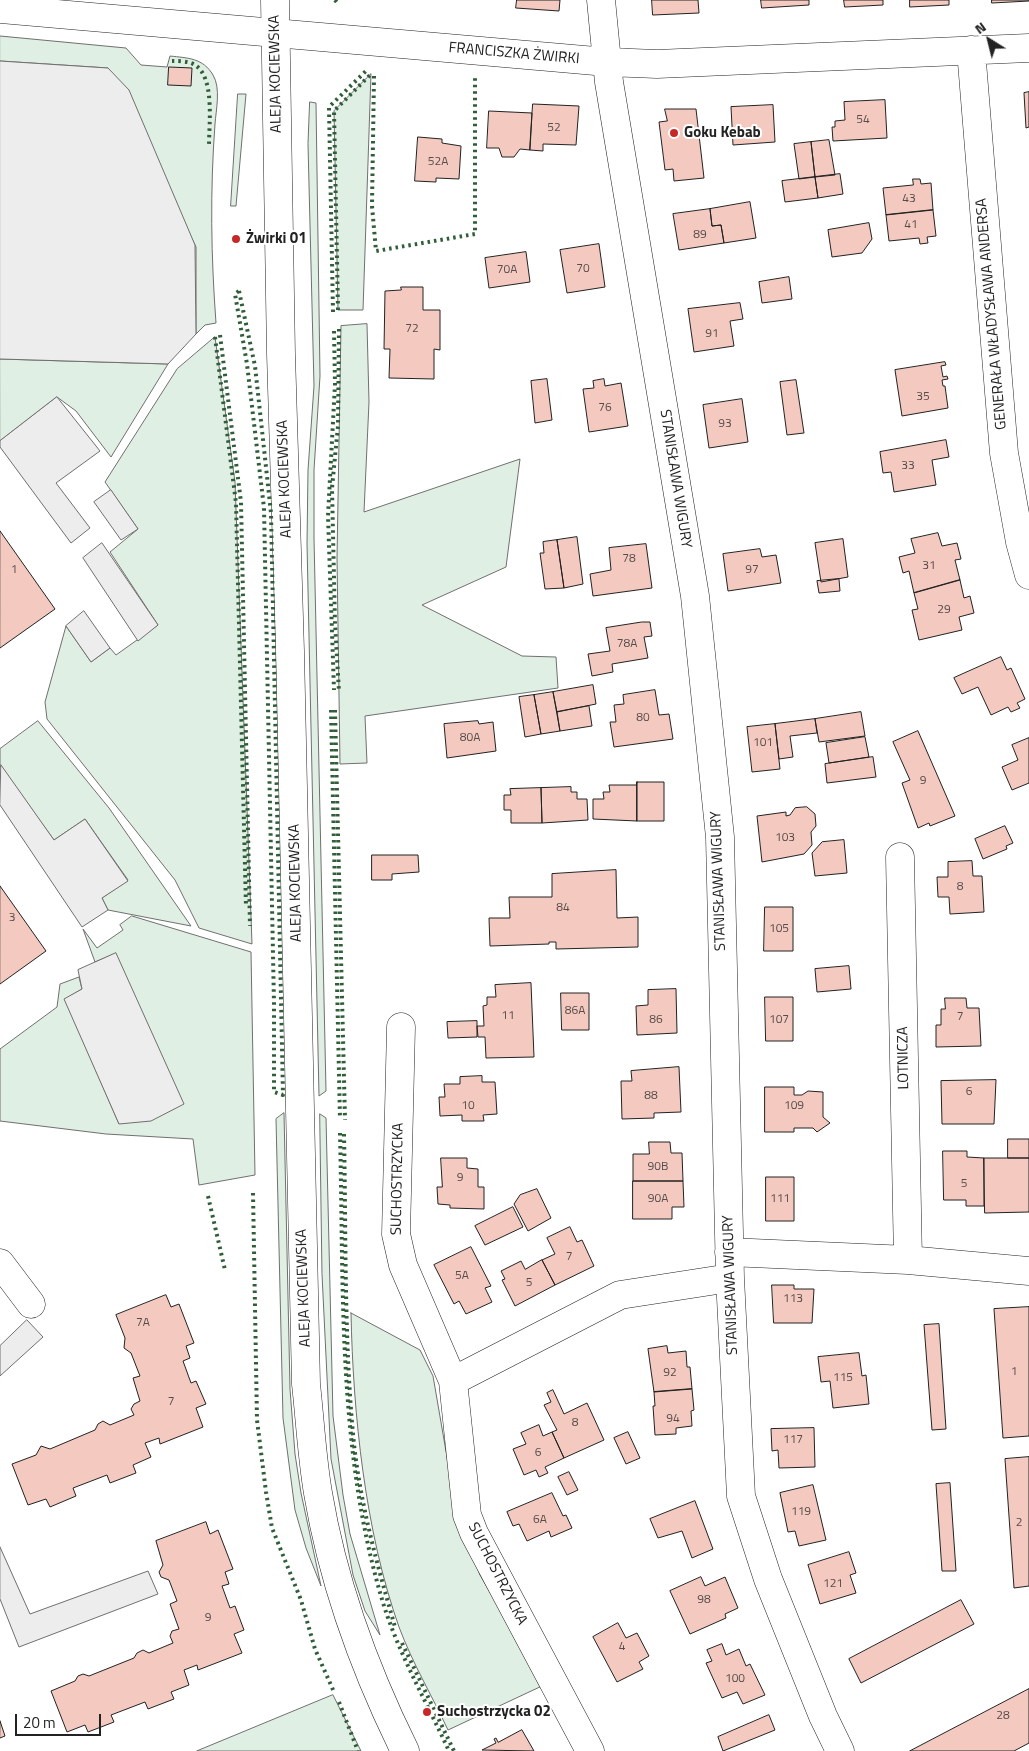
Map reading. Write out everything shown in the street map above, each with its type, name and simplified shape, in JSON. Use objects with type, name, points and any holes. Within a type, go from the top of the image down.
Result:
[{"type":"street","name":"ALEJA KOCIEWSKA","points":[[275,0],[281,344],[291,671],[306,1384],[318,1494],[343,1599],[376,1690],[405,1751]]},
{"type":"street","name":"STANISŁAWA WIGURY","points":[[601,0],[607,62],[695,596],[720,837],[729,1265],[741,1496],[768,1579],[823,1716],[840,1751]]},
{"type":"street","name":"FRANCISZKA ŻWIRKI","points":[[0,9],[607,62],[657,64],[1029,48]]},
{"type":"street","name":"GENERAŁA WŁADYSŁAWA ANDERSA","points":[[971,50],[1004,453],[1020,542],[1029,575]]},
{"type":"street","name":"LOTNICZA","points":[[900,857],[908,1260]]},
{"type":"street","name":"SUCHOSTRZYCKA","points":[[401,1027],[396,1234],[403,1265],[453,1381],[467,1516],[474,1533],[590,1751]]},
{"type":"street","points":[[453,1381],[620,1295],[729,1265],[908,1260],[1029,1271]]},
{"type":"street","points":[[0,1263],[31,1304]]},
{"type":"green space","points":[[0,36],[126,48],[141,65],[167,67],[170,56],[183,57],[200,62],[209,69],[217,86],[212,199],[212,248],[216,323],[205,325],[196,334],[196,247],[108,68],[0,61]]},
{"type":"green space","points":[[371,74],[363,310],[338,310],[334,111]]},
{"type":"green space","points":[[238,94],[246,94],[236,206],[231,206]]},
{"type":"green space","points":[[310,102],[316,103],[320,376],[314,470],[314,538],[326,1091],[319,1096],[307,544],[308,470],[314,386],[308,144]]},
{"type":"green space","points":[[367,324],[369,402],[364,512],[520,459],[506,567],[422,605],[522,656],[556,657],[558,688],[365,716],[367,763],[340,764],[337,558],[341,326]]},
{"type":"green space","points":[[215,337],[235,482],[252,944],[199,928],[175,880],[47,719],[45,702],[66,626],[91,662],[110,648],[116,655],[158,625],[110,552],[138,529],[105,482],[177,369]]},
{"type":"green space","points":[[0,359],[168,364],[111,457],[76,411],[57,397],[0,441]]},
{"type":"green space","points":[[38,721],[109,808],[191,926],[108,910],[102,898],[128,880],[85,819],[54,840],[0,766],[0,749]]},
{"type":"green space","points":[[132,916],[251,952],[255,1175],[199,1185],[193,1139],[106,1134],[0,1121],[0,1049],[57,1007],[60,984],[79,977],[82,989],[65,999],[119,1124],[116,954],[95,962],[83,929],[97,948],[123,930],[120,925]]},
{"type":"green space","points":[[284,1113],[290,1389],[295,1454],[301,1493],[321,1586],[306,1548],[295,1510],[283,1418],[276,1119]]},
{"type":"green space","points":[[320,1114],[326,1118],[333,1416],[350,1534],[380,1635],[365,1611],[353,1575],[331,1459],[322,1274]]},
{"type":"green space","points":[[351,1313],[420,1350],[433,1376],[457,1515],[480,1575],[544,1685],[448,1730],[404,1640],[387,1590],[377,1552],[369,1512],[358,1431]]},
{"type":"green space","points":[[333,1695],[361,1751],[197,1751]]},
{"type":"shaded area","points":[[0,61],[108,68],[129,90],[195,245],[196,334],[168,364],[0,359]]},
{"type":"shaded area","points":[[57,397],[100,451],[56,483],[90,528],[71,543],[0,447],[0,441]]},
{"type":"shaded area","points":[[111,490],[138,529],[121,540],[94,502]]},
{"type":"shaded area","points":[[102,543],[158,625],[138,641],[83,558]]},
{"type":"shaded area","points":[[84,611],[110,648],[91,662],[66,626]]},
{"type":"shaded area","points":[[1,765],[54,840],[85,819],[128,881],[102,898],[108,910],[82,927],[0,805]]},
{"type":"shaded area","points":[[116,953],[184,1104],[151,1121],[119,1124],[64,999],[82,989],[78,970]]},
{"type":"shaded area","points":[[27,1320],[43,1337],[0,1376],[0,1346]]},
{"type":"shaded area","points":[[0,1547],[30,1614],[148,1571],[158,1594],[19,1647],[0,1599]]},
{"type":"building","points":[[517,0],[560,0],[559,11],[516,8]]},
{"type":"building","points":[[652,0],[698,0],[699,13],[653,15]]},
{"type":"building","points":[[761,0],[809,0],[809,5],[762,8]]},
{"type":"building","points":[[844,0],[883,0],[883,5],[845,7]]},
{"type":"building","points":[[910,0],[949,0],[949,5],[910,7]]},
{"type":"building","points":[[992,0],[1029,0],[1029,1],[992,3]]},
{"type":"building","points":[[169,67],[192,68],[191,86],[168,85]]},
{"type":"building","points":[[1029,92],[1029,127],[1026,128],[1024,93]]},
{"type":"building","points":[[885,100],[887,138],[833,141],[832,127],[835,127],[835,121],[845,120],[844,102]]},
{"type":"building","points":[[533,104],[579,106],[576,145],[543,144],[543,151],[530,150]]},
{"type":"building","points":[[773,105],[775,142],[733,145],[731,107]]},
{"type":"building","points":[[665,109],[696,109],[704,178],[674,181],[673,169],[665,170],[659,122],[667,121]]},
{"type":"building","points":[[489,111],[532,113],[530,150],[520,149],[514,157],[502,157],[499,148],[487,148]]},
{"type":"building","points":[[418,137],[442,139],[442,143],[461,146],[459,179],[436,178],[436,182],[415,181]]},
{"type":"building","points":[[829,140],[835,175],[815,177],[811,142]]},
{"type":"building","points":[[811,142],[815,177],[799,179],[794,144]]},
{"type":"building","points":[[840,174],[843,194],[818,198],[815,177]]},
{"type":"building","points":[[815,177],[818,198],[785,202],[782,181]]},
{"type":"building","points":[[913,179],[920,179],[921,184],[931,183],[933,210],[886,215],[883,188],[913,185]]},
{"type":"building","points":[[750,202],[756,238],[724,243],[721,225],[712,226],[710,209]]},
{"type":"building","points":[[710,209],[712,226],[721,225],[724,243],[679,250],[673,214]]},
{"type":"building","points":[[933,210],[936,236],[927,237],[928,243],[920,244],[919,238],[889,241],[886,215]]},
{"type":"building","points":[[869,223],[872,239],[862,253],[832,257],[828,230]]},
{"type":"building","points":[[599,244],[605,287],[567,293],[560,250]]},
{"type":"building","points":[[526,252],[530,282],[489,288],[485,258]]},
{"type":"building","points":[[789,277],[792,299],[762,303],[759,282]]},
{"type":"building","points":[[401,287],[423,287],[423,310],[440,310],[440,350],[434,349],[434,379],[389,378],[390,349],[384,349],[385,291],[401,290]]},
{"type":"building","points":[[740,303],[743,319],[730,321],[734,346],[694,352],[688,309]]},
{"type":"building","points":[[945,362],[946,365],[941,366],[943,377],[947,376],[948,379],[942,380],[943,386],[945,386],[948,408],[902,416],[895,370]]},
{"type":"building","points":[[547,379],[552,420],[535,423],[531,381]]},
{"type":"building","points":[[604,379],[605,386],[621,383],[628,426],[589,432],[583,389],[594,388],[593,381]]},
{"type":"building","points":[[796,380],[804,433],[787,435],[780,382]]},
{"type":"building","points":[[742,399],[748,442],[709,448],[703,405]]},
{"type":"building","points":[[946,440],[949,457],[932,460],[936,485],[894,492],[891,472],[883,473],[880,452]]},
{"type":"building","points":[[0,531],[55,609],[0,648]]},
{"type":"building","points":[[938,533],[942,546],[957,543],[961,559],[955,560],[960,580],[914,593],[909,571],[903,573],[899,557],[915,553],[911,539]]},
{"type":"building","points":[[577,537],[583,584],[564,588],[557,540]]},
{"type":"building","points":[[843,539],[848,577],[821,582],[815,543]]},
{"type":"building","points":[[557,540],[564,588],[545,589],[540,553],[544,553],[543,542]]},
{"type":"building","points":[[646,544],[652,588],[593,596],[590,574],[611,570],[609,548]]},
{"type":"building","points":[[760,549],[762,557],[776,555],[781,583],[728,591],[723,554]]},
{"type":"building","points":[[839,579],[840,591],[819,593],[817,581]]},
{"type":"building","points":[[960,580],[964,598],[970,596],[974,613],[959,617],[962,630],[919,640],[912,610],[918,609],[914,593]]},
{"type":"building","points":[[650,622],[652,636],[644,637],[648,658],[612,664],[613,672],[592,676],[588,654],[610,651],[606,628]]},
{"type":"building","points":[[1001,657],[1007,670],[1011,668],[1025,699],[1017,703],[1020,708],[1011,712],[1008,707],[991,715],[978,687],[962,694],[954,678]]},
{"type":"building","points":[[593,685],[596,704],[557,712],[553,692]]},
{"type":"building","points":[[655,690],[659,715],[669,714],[673,739],[614,747],[610,722],[616,722],[614,705],[624,704],[623,695]]},
{"type":"building","points":[[553,692],[560,731],[541,734],[534,695]]},
{"type":"building","points":[[534,695],[541,734],[525,737],[519,697]]},
{"type":"building","points":[[589,706],[592,726],[560,731],[557,712]]},
{"type":"building","points":[[861,712],[865,736],[819,742],[815,719]]},
{"type":"building","points":[[815,719],[817,733],[790,736],[793,757],[779,759],[775,724]]},
{"type":"building","points":[[478,721],[479,724],[493,722],[496,751],[447,758],[444,724]]},
{"type":"building","points":[[775,724],[780,769],[752,772],[747,727]]},
{"type":"building","points":[[918,731],[955,816],[930,826],[929,823],[918,828],[902,783],[910,780],[893,742]]},
{"type":"building","points":[[865,737],[869,757],[829,763],[826,743]]},
{"type":"building","points":[[1029,738],[1029,783],[1012,790],[1002,767],[1018,760],[1012,745]]},
{"type":"building","points":[[873,757],[876,777],[827,783],[825,764]]},
{"type":"building","points":[[637,782],[637,821],[593,819],[593,799],[604,799],[603,792],[610,792],[609,785],[636,785]]},
{"type":"building","points":[[637,782],[664,782],[664,821],[637,821]]},
{"type":"building","points":[[571,787],[571,792],[577,792],[577,799],[587,799],[588,820],[542,823],[541,788]]},
{"type":"building","points":[[541,788],[542,823],[511,823],[511,810],[504,810],[504,795],[511,795],[510,789]]},
{"type":"building","points":[[807,807],[815,814],[816,826],[811,832],[812,845],[804,854],[762,862],[757,816],[786,812],[786,816],[790,815],[795,808]]},
{"type":"building","points":[[1005,826],[1013,843],[1006,846],[1007,849],[983,859],[975,839]]},
{"type":"building","points":[[844,840],[847,873],[815,876],[812,853],[822,842]]},
{"type":"building","points":[[372,855],[418,855],[419,872],[392,874],[392,880],[372,880]]},
{"type":"building","points":[[972,861],[973,876],[982,876],[984,912],[950,914],[949,897],[938,897],[937,877],[948,877],[948,862]]},
{"type":"building","points":[[616,870],[617,918],[638,917],[638,947],[556,949],[556,942],[549,942],[549,944],[490,946],[489,918],[510,918],[509,897],[552,897],[552,874]]},
{"type":"building","points":[[0,886],[46,951],[0,984]]},
{"type":"building","points":[[765,907],[793,907],[793,951],[764,951]]},
{"type":"building","points":[[849,966],[851,989],[817,992],[815,969]]},
{"type":"building","points":[[531,983],[534,1057],[486,1058],[485,1037],[478,1037],[477,1026],[484,1026],[483,1006],[487,1005],[487,997],[496,997],[495,985]]},
{"type":"building","points":[[676,989],[677,1033],[637,1035],[636,1006],[648,1005],[648,990]]},
{"type":"building","points":[[561,993],[589,993],[589,1030],[562,1030]]},
{"type":"building","points":[[765,997],[793,997],[793,1041],[766,1041]]},
{"type":"building","points":[[945,998],[966,998],[967,1008],[979,1008],[981,1046],[936,1047],[936,1025],[941,1025],[941,1009],[945,1009]]},
{"type":"building","points":[[477,1021],[477,1037],[448,1038],[447,1022]]},
{"type":"building","points":[[679,1067],[681,1112],[654,1113],[654,1118],[622,1119],[621,1081],[632,1081],[631,1071]]},
{"type":"building","points":[[482,1076],[482,1082],[495,1082],[497,1114],[483,1115],[484,1121],[462,1121],[462,1115],[440,1116],[439,1097],[445,1097],[444,1084],[460,1084],[460,1077]]},
{"type":"building","points":[[996,1080],[994,1124],[942,1124],[941,1081]]},
{"type":"building","points":[[765,1087],[794,1087],[794,1095],[802,1095],[808,1091],[823,1092],[823,1117],[830,1123],[817,1132],[813,1128],[794,1128],[794,1132],[765,1132]]},
{"type":"building","points":[[1008,1139],[1029,1139],[1029,1158],[1008,1158]]},
{"type":"building","points":[[649,1142],[670,1142],[671,1153],[682,1153],[683,1181],[633,1181],[633,1154],[649,1154]]},
{"type":"building","points":[[943,1151],[967,1151],[967,1157],[984,1158],[984,1206],[966,1206],[966,1200],[944,1200]]},
{"type":"building","points":[[441,1158],[467,1158],[467,1168],[478,1169],[478,1187],[484,1187],[484,1209],[450,1208],[450,1205],[438,1204],[437,1187],[442,1187]]},
{"type":"building","points":[[984,1158],[1029,1158],[1029,1212],[985,1213]]},
{"type":"building","points":[[766,1177],[794,1177],[794,1221],[766,1221]]},
{"type":"building","points":[[633,1181],[683,1181],[684,1207],[672,1207],[672,1219],[633,1219]]},
{"type":"building","points":[[537,1189],[551,1218],[528,1231],[514,1204],[520,1195]]},
{"type":"building","points":[[513,1207],[523,1227],[485,1245],[475,1226]]},
{"type":"building","points":[[570,1227],[577,1242],[582,1240],[594,1266],[555,1285],[542,1260],[555,1254],[547,1238]]},
{"type":"building","points":[[471,1247],[491,1286],[485,1288],[492,1302],[466,1314],[459,1301],[454,1304],[434,1265]]},
{"type":"building","points":[[542,1260],[555,1285],[515,1306],[502,1280],[505,1279],[501,1271],[521,1261],[525,1269]]},
{"type":"building","points":[[772,1285],[794,1285],[794,1289],[814,1289],[812,1323],[774,1323]]},
{"type":"building","points":[[166,1295],[171,1307],[179,1304],[194,1343],[186,1346],[190,1358],[183,1361],[191,1383],[196,1381],[206,1404],[196,1408],[203,1427],[160,1444],[159,1438],[145,1443],[151,1457],[133,1465],[136,1473],[110,1483],[107,1475],[73,1488],[76,1496],[50,1507],[46,1499],[28,1505],[12,1464],[36,1455],[41,1446],[50,1449],[95,1430],[98,1424],[103,1421],[110,1425],[134,1415],[131,1409],[134,1404],[140,1401],[133,1378],[140,1376],[131,1353],[124,1348],[125,1338],[116,1315]]},
{"type":"building","points":[[1029,1307],[1029,1436],[1003,1438],[994,1309]]},
{"type":"building","points":[[939,1324],[946,1429],[932,1430],[924,1325]]},
{"type":"building","points":[[667,1346],[668,1353],[686,1351],[687,1367],[690,1367],[692,1389],[654,1392],[648,1349]]},
{"type":"building","points":[[859,1353],[862,1376],[866,1375],[869,1404],[833,1408],[830,1381],[821,1382],[818,1357]]},
{"type":"building","points":[[692,1389],[694,1410],[691,1411],[692,1426],[676,1428],[676,1434],[655,1435],[654,1392]]},
{"type":"building","points":[[553,1390],[564,1414],[587,1403],[604,1440],[564,1458],[552,1432],[557,1430],[544,1405],[551,1402],[547,1393]]},
{"type":"building","points":[[539,1425],[543,1436],[552,1432],[564,1458],[545,1467],[548,1473],[539,1477],[536,1470],[524,1475],[513,1449],[526,1444],[521,1433]]},
{"type":"building","points":[[814,1428],[815,1467],[779,1468],[778,1450],[772,1451],[771,1429]]},
{"type":"building","points":[[628,1432],[640,1458],[626,1464],[614,1438]]},
{"type":"building","points":[[1029,1457],[1029,1586],[1014,1588],[1005,1459]]},
{"type":"building","points":[[569,1472],[578,1490],[567,1495],[558,1477]]},
{"type":"building","points":[[950,1483],[956,1571],[942,1571],[936,1484]]},
{"type":"building","points":[[813,1485],[826,1540],[799,1546],[795,1531],[788,1532],[780,1493]]},
{"type":"building","points":[[552,1493],[563,1516],[566,1515],[572,1528],[551,1537],[549,1531],[527,1541],[519,1524],[513,1526],[507,1512]]},
{"type":"building","points":[[695,1501],[713,1549],[692,1558],[682,1531],[658,1538],[650,1519]]},
{"type":"building","points":[[206,1522],[210,1534],[218,1530],[233,1569],[225,1572],[229,1584],[222,1586],[230,1608],[235,1606],[244,1630],[234,1634],[242,1653],[198,1670],[197,1665],[184,1670],[189,1685],[171,1692],[174,1699],[148,1709],[145,1702],[111,1715],[114,1722],[88,1732],[85,1725],[67,1732],[51,1691],[75,1681],[78,1676],[83,1674],[89,1676],[134,1658],[137,1653],[143,1650],[149,1653],[173,1643],[170,1636],[172,1631],[179,1629],[170,1604],[177,1601],[169,1580],[161,1577],[159,1572],[163,1565],[156,1541]]},
{"type":"building","points":[[849,1552],[856,1573],[850,1575],[856,1593],[820,1604],[808,1565]]},
{"type":"building","points":[[701,1577],[705,1586],[725,1577],[738,1608],[725,1614],[726,1618],[690,1634],[670,1591]]},
{"type":"building","points":[[961,1600],[974,1624],[861,1683],[849,1659]]},
{"type":"building","points":[[618,1623],[626,1638],[637,1633],[649,1656],[639,1662],[643,1669],[617,1682],[593,1637]]},
{"type":"building","points":[[722,1644],[726,1655],[739,1649],[746,1666],[750,1664],[765,1695],[743,1704],[737,1692],[722,1698],[706,1663],[712,1661],[707,1650]]},
{"type":"building","points":[[1029,1689],[1029,1743],[1014,1751],[910,1751]]},
{"type":"building","points":[[769,1715],[775,1730],[723,1751],[718,1737]]},
{"type":"building","points":[[0,1721],[5,1736],[0,1738]]},
{"type":"building","points":[[522,1730],[534,1751],[482,1750],[496,1743],[494,1739],[496,1738],[498,1742]]},
{"type":"hedge","points":[[335,0],[339,5]]},
{"type":"hedge","points":[[172,61],[187,62],[195,65],[206,80],[210,102],[209,145]]},
{"type":"hedge","points":[[333,312],[329,107],[368,69]]},
{"type":"hedge","points":[[338,310],[334,111],[371,74]]},
{"type":"hedge","points":[[374,76],[372,206],[376,251],[475,234],[475,76]]},
{"type":"hedge","points":[[239,291],[255,366],[271,513],[283,1095],[274,1092],[274,1004],[264,508],[247,364],[235,294],[239,291]]},
{"type":"hedge","points":[[339,329],[338,426],[332,488],[335,623],[339,692]]},
{"type":"hedge","points":[[334,331],[335,384],[328,516],[334,690]]},
{"type":"hedge","points":[[220,335],[241,502],[250,926]]},
{"type":"hedge","points":[[215,337],[236,503],[246,907]]},
{"type":"hedge","points":[[331,710],[340,1119]]},
{"type":"hedge","points":[[335,710],[345,1120]]},
{"type":"hedge","points":[[340,1133],[346,1372],[350,1431],[358,1490],[369,1548],[390,1625],[449,1751]]},
{"type":"hedge","points":[[344,1134],[347,1322],[353,1434],[364,1507],[375,1556],[395,1627]]},
{"type":"hedge","points":[[253,1193],[257,1420],[266,1492],[272,1528],[301,1600],[315,1649],[334,1692]]},
{"type":"hedge","points":[[208,1196],[225,1270]]},
{"type":"hedge","points":[[402,1643],[454,1751]]},
{"type":"hedge","points":[[339,1702],[358,1751]]},
{"type":"place","name":"Goku Kebab","points":[[674,133]]},
{"type":"place","name":"Żwirki 01","points":[[236,239]]},
{"type":"place","name":"Suchostrzycka 02","points":[[427,1712]]}]
